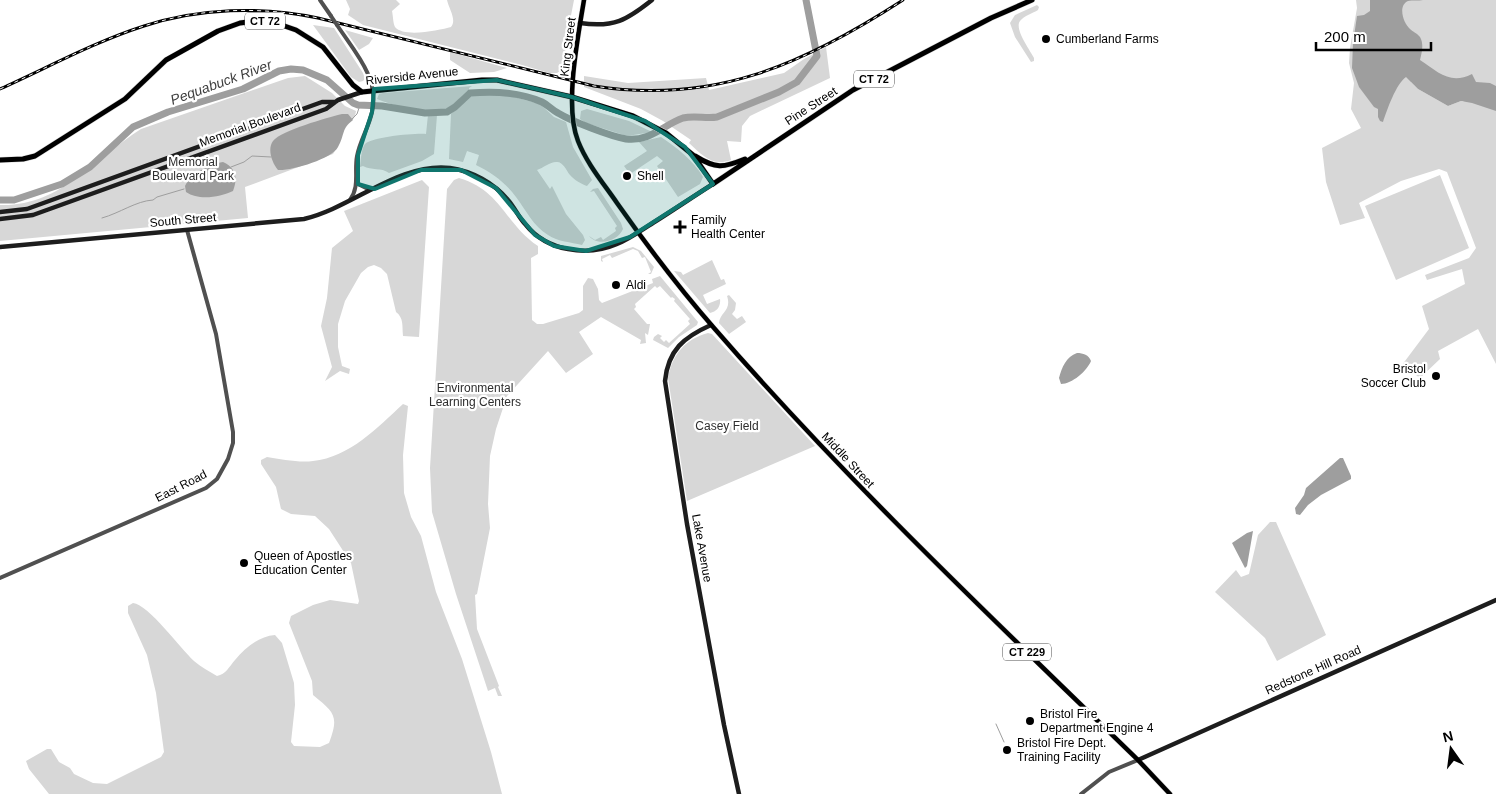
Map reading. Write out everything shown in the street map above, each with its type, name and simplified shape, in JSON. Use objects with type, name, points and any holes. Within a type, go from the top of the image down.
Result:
[{"type":"highway","name":"Pine Street","points":[[713,184],[853,90],[991,18],[1032,0]]},
{"type":"highway","name":"Riverside Avenue","points":[[0,160],[23,159],[46,150],[125,99],[166,60],[218,31],[240,23],[256,21],[272,22],[301,32],[323,47],[350,81],[362,92],[374,89],[497,80],[572,97],[622,112],[647,122],[682,144],[693,155],[713,184]]},
{"type":"highway","name":"CT 72","points":[[693,155],[707,164],[724,166],[755,155]]},
{"type":"main road","name":"King Street","points":[[572,97],[584,0]]},
{"type":"main road","points":[[580,23],[598,26],[615,24],[631,16],[652,0]]},
{"type":"main road","name":"Memorial Boulevard","points":[[0,212],[27,209],[322,102],[336,101],[362,92]]},
{"type":"main road","name":"Middle Street","points":[[572,97],[572,112],[578,142],[589,163],[677,286],[869,497],[1138,760],[1170,794]]},
{"type":"main road","name":"Memorial Boulevard","points":[[0,220],[33,215],[326,109],[336,101]]},
{"type":"main road","name":"Pine Street","points":[[375,189],[402,176],[421,170],[448,168],[461,170],[484,179],[496,188],[508,200],[535,235],[554,246],[586,251],[617,244],[638,233],[713,184]]},
{"type":"main road","name":"South Street","points":[[0,247],[304,219],[326,213],[375,189]]},
{"type":"main road","name":"Lake Avenue","points":[[711,325],[685,340],[674,351],[667,366],[666,388],[688,533],[739,794]]},
{"type":"main road","name":"Redstone Hill Road","points":[[1138,760],[1496,600]]},
{"type":"street","points":[[320,0],[364,66],[374,89],[372,112],[355,170],[358,184],[354,195],[348,202]]},
{"type":"street","points":[[358,184],[366,188],[375,189]]},
{"type":"street","name":"East Road","points":[[0,578],[206,488],[216,479],[225,466],[233,444],[232,420],[216,334],[187,230]]},
{"type":"street","points":[[1081,794],[1109,772],[1138,760]]},
{"type":"highlighted area","points":[[497,80],[572,97],[645,121],[685,147],[713,184],[630,237],[586,251],[554,246],[535,235],[496,188],[461,170],[421,170],[375,189],[358,184],[358,155],[372,112],[374,89]]},
{"type":"green space","points":[[346,0],[396,0],[400,4],[392,11],[395,27],[414,33],[451,27],[453,18],[447,0],[574,0],[566,41],[564,68],[557,73],[549,73],[363,25],[348,15],[350,9]]},
{"type":"green space","points":[[1356,0],[1496,0],[1496,364],[1478,329],[1438,351],[1440,359],[1420,378],[1402,365],[1429,329],[1422,306],[1465,284],[1462,269],[1427,280],[1425,275],[1469,258],[1476,248],[1447,172],[1439,169],[1401,181],[1359,203],[1365,218],[1340,225],[1326,182],[1322,148],[1361,128],[1351,109],[1354,83],[1349,63],[1357,8]],"holes":[[[1412,76],[1465,102],[1461,101],[1448,106],[1418,89],[1411,82]]]},
{"type":"green space","points":[[1037,5],[1039,7],[1038,10],[1020,21],[1019,25],[1026,45],[1034,58],[1034,61],[1031,62],[1015,37],[1010,23],[1015,15]]},
{"type":"green space","points":[[313,25],[334,28],[363,73],[365,79],[363,81],[359,82],[351,77]]},
{"type":"green space","points":[[345,30],[373,38],[369,44],[359,50]]},
{"type":"green space","points":[[826,47],[830,78],[750,116],[742,126],[741,142],[727,141],[731,160],[724,162],[708,159],[689,143],[691,140],[641,109],[584,87],[584,76],[628,83],[706,78],[709,90],[784,73]]},
{"type":"green space","points":[[450,52],[507,68],[494,72],[470,73],[450,60]]},
{"type":"green space","name":"Memorial Boulevard Park","points":[[305,76],[332,93],[345,106],[356,111],[354,118],[343,130],[333,154],[245,187],[248,218],[0,241],[0,205],[21,203],[41,198],[59,189],[76,179],[141,129],[288,78]]},
{"type":"green space","points":[[472,86],[451,106],[440,110],[422,111],[377,99],[379,94],[383,93]]},
{"type":"green space","points":[[489,94],[514,97],[540,104],[554,117],[566,122],[573,147],[592,180],[587,186],[580,183],[558,162],[551,163],[537,170],[550,189],[552,186],[566,214],[583,235],[585,240],[582,245],[556,239],[543,231],[503,182],[476,165],[479,155],[467,151],[463,162],[449,159],[451,114],[469,97]]},
{"type":"green space","points":[[587,109],[629,121],[652,132],[627,136],[586,123],[580,119],[581,111]]},
{"type":"green space","points":[[428,115],[437,115],[434,154],[422,161],[389,173],[383,170],[360,167],[365,144],[384,137],[426,134]]},
{"type":"green space","points":[[661,137],[690,160],[703,177],[700,184],[678,197],[657,166],[663,161],[657,156],[630,174],[624,166],[647,151],[639,142]]},
{"type":"green space","points":[[1440,175],[1469,248],[1396,280],[1365,206]]},
{"type":"green space","name":"Environmental Learning Centers","points":[[459,178],[473,183],[494,199],[518,228],[538,246],[538,254],[531,258],[532,320],[537,324],[543,324],[579,313],[583,310],[583,286],[588,278],[593,279],[598,289],[599,300],[602,303],[653,283],[652,279],[660,276],[698,322],[697,325],[679,337],[668,348],[653,340],[658,334],[662,336],[660,338],[664,342],[666,340],[669,343],[690,324],[688,321],[690,319],[674,301],[675,299],[671,298],[660,286],[657,288],[655,286],[635,304],[636,307],[634,309],[647,324],[650,324],[648,335],[645,333],[646,343],[640,344],[641,340],[601,317],[579,332],[593,354],[566,373],[548,351],[507,396],[496,429],[490,456],[488,504],[490,528],[477,594],[475,595],[477,629],[502,696],[498,696],[495,688],[488,691],[456,594],[432,512],[430,468],[447,189],[454,180]]},
{"type":"green space","points":[[422,180],[429,187],[419,337],[403,336],[401,320],[396,312],[387,274],[381,268],[374,265],[368,267],[361,273],[345,301],[338,324],[338,347],[342,366],[350,369],[349,374],[340,371],[325,381],[332,367],[321,326],[327,298],[332,248],[353,231],[344,211]]},
{"type":"green space","points":[[598,188],[621,223],[623,229],[617,237],[602,242],[595,240],[601,237],[603,240],[616,231],[615,228],[617,226],[594,191],[590,192]]},
{"type":"green space","points":[[633,247],[641,251],[654,267],[651,274],[648,274],[651,272],[645,257],[642,258],[638,251],[633,249],[612,258],[610,255],[602,259],[603,262],[601,261],[601,256]]},
{"type":"green space","points":[[712,260],[721,280],[724,279],[726,284],[703,295],[707,304],[720,299],[718,308],[710,313],[674,271],[681,272],[683,275]]},
{"type":"green space","points":[[729,295],[736,303],[732,314],[737,319],[742,316],[746,322],[729,334],[719,323],[721,316],[727,308],[727,296]]},
{"type":"green space","name":"Casey Field","points":[[708,333],[712,334],[815,446],[687,501],[668,378],[676,355],[681,349],[693,339]]},
{"type":"green space","points":[[403,404],[408,406],[403,455],[404,493],[411,517],[421,536],[436,592],[462,659],[502,794],[49,794],[29,769],[26,761],[47,749],[51,749],[59,762],[70,768],[74,774],[93,783],[107,784],[161,757],[164,752],[156,693],[147,655],[128,613],[128,606],[133,603],[140,606],[156,619],[194,661],[217,676],[225,672],[253,643],[275,635],[282,643],[294,683],[295,705],[291,742],[294,746],[320,747],[329,743],[334,727],[333,716],[326,706],[313,695],[312,681],[289,623],[291,616],[313,605],[330,600],[358,604],[351,563],[329,529],[315,516],[291,514],[281,509],[276,487],[261,464],[261,460],[267,457],[313,461],[339,454],[362,440]]},
{"type":"green space","points":[[1270,522],[1276,522],[1326,635],[1277,661],[1265,638],[1215,592],[1236,570],[1241,577],[1249,574],[1258,535]]},
{"type":"shaded area","points":[[1370,0],[1423,0],[1408,1],[1405,3],[1402,11],[1408,27],[1419,36],[1422,42],[1420,60],[1445,76],[1457,78],[1472,74],[1476,82],[1490,83],[1496,86],[1496,111],[1461,101],[1448,106],[1418,89],[1406,77],[1395,91],[1383,122],[1380,121],[1378,109],[1374,107],[1359,87],[1352,68],[1357,16],[1364,15],[1370,11]]},
{"type":"shaded area","points":[[342,114],[348,114],[353,120],[347,126],[338,147],[334,151],[320,160],[292,169],[278,170],[271,156],[270,148],[273,141],[295,129]]},
{"type":"shaded area","points":[[223,162],[231,167],[235,174],[233,191],[210,197],[191,195],[186,192],[185,186],[196,173]]},
{"type":"shaded area","points":[[1077,353],[1089,357],[1091,361],[1089,365],[1083,373],[1070,382],[1061,384],[1059,378],[1063,366],[1070,357]]},
{"type":"shaded area","points":[[1340,458],[1343,458],[1351,479],[1321,495],[1308,505],[1300,515],[1296,514],[1295,508],[1304,495],[1306,488]]},
{"type":"shaded area","points":[[1253,531],[1247,566],[1245,568],[1232,543]]},
{"type":"waterway","name":"Pequabuck River","points":[[0,200],[14,200],[62,184],[90,167],[133,127],[168,112],[243,89],[279,71],[291,69],[303,70],[327,80],[353,103],[358,105],[382,106],[425,113],[447,112],[470,93],[507,93],[525,96],[542,102],[565,117],[611,135],[626,139],[642,138],[683,118],[717,117],[779,92],[797,82],[817,56],[806,0]]},
{"type":"waterway","points":[[352,119],[357,114],[360,105]]},
{"type":"waterway","points":[[231,167],[244,162],[252,156],[271,157]]},
{"type":"waterway","points":[[102,218],[184,189]]},
{"type":"waterway","points":[[996,724],[1004,742]]},
{"type":"railway","points":[[0,89],[89,47],[144,26],[186,15],[208,12],[252,11],[296,14],[318,18],[594,86],[638,90],[679,90],[718,84],[756,74],[793,60],[830,43],[903,0]]},
{"type":"place","name":"Cumberland Farms","points":[[1046,39]]},
{"type":"place","name":"Shell","points":[[627,176]]},
{"type":"place","name":"Family Health Center","points":[[680,227]]},
{"type":"place","name":"Aldi","points":[[616,285]]},
{"type":"place","name":"Bristol Soccer Club","points":[[1436,376]]},
{"type":"place","name":"Queen of Apostles Education Center","points":[[244,563]]},
{"type":"place","name":"Bristol Fire Department Engine 4","points":[[1030,721]]},
{"type":"place","name":"Bristol Fire Dept. Training Facility","points":[[1007,750]]}]
